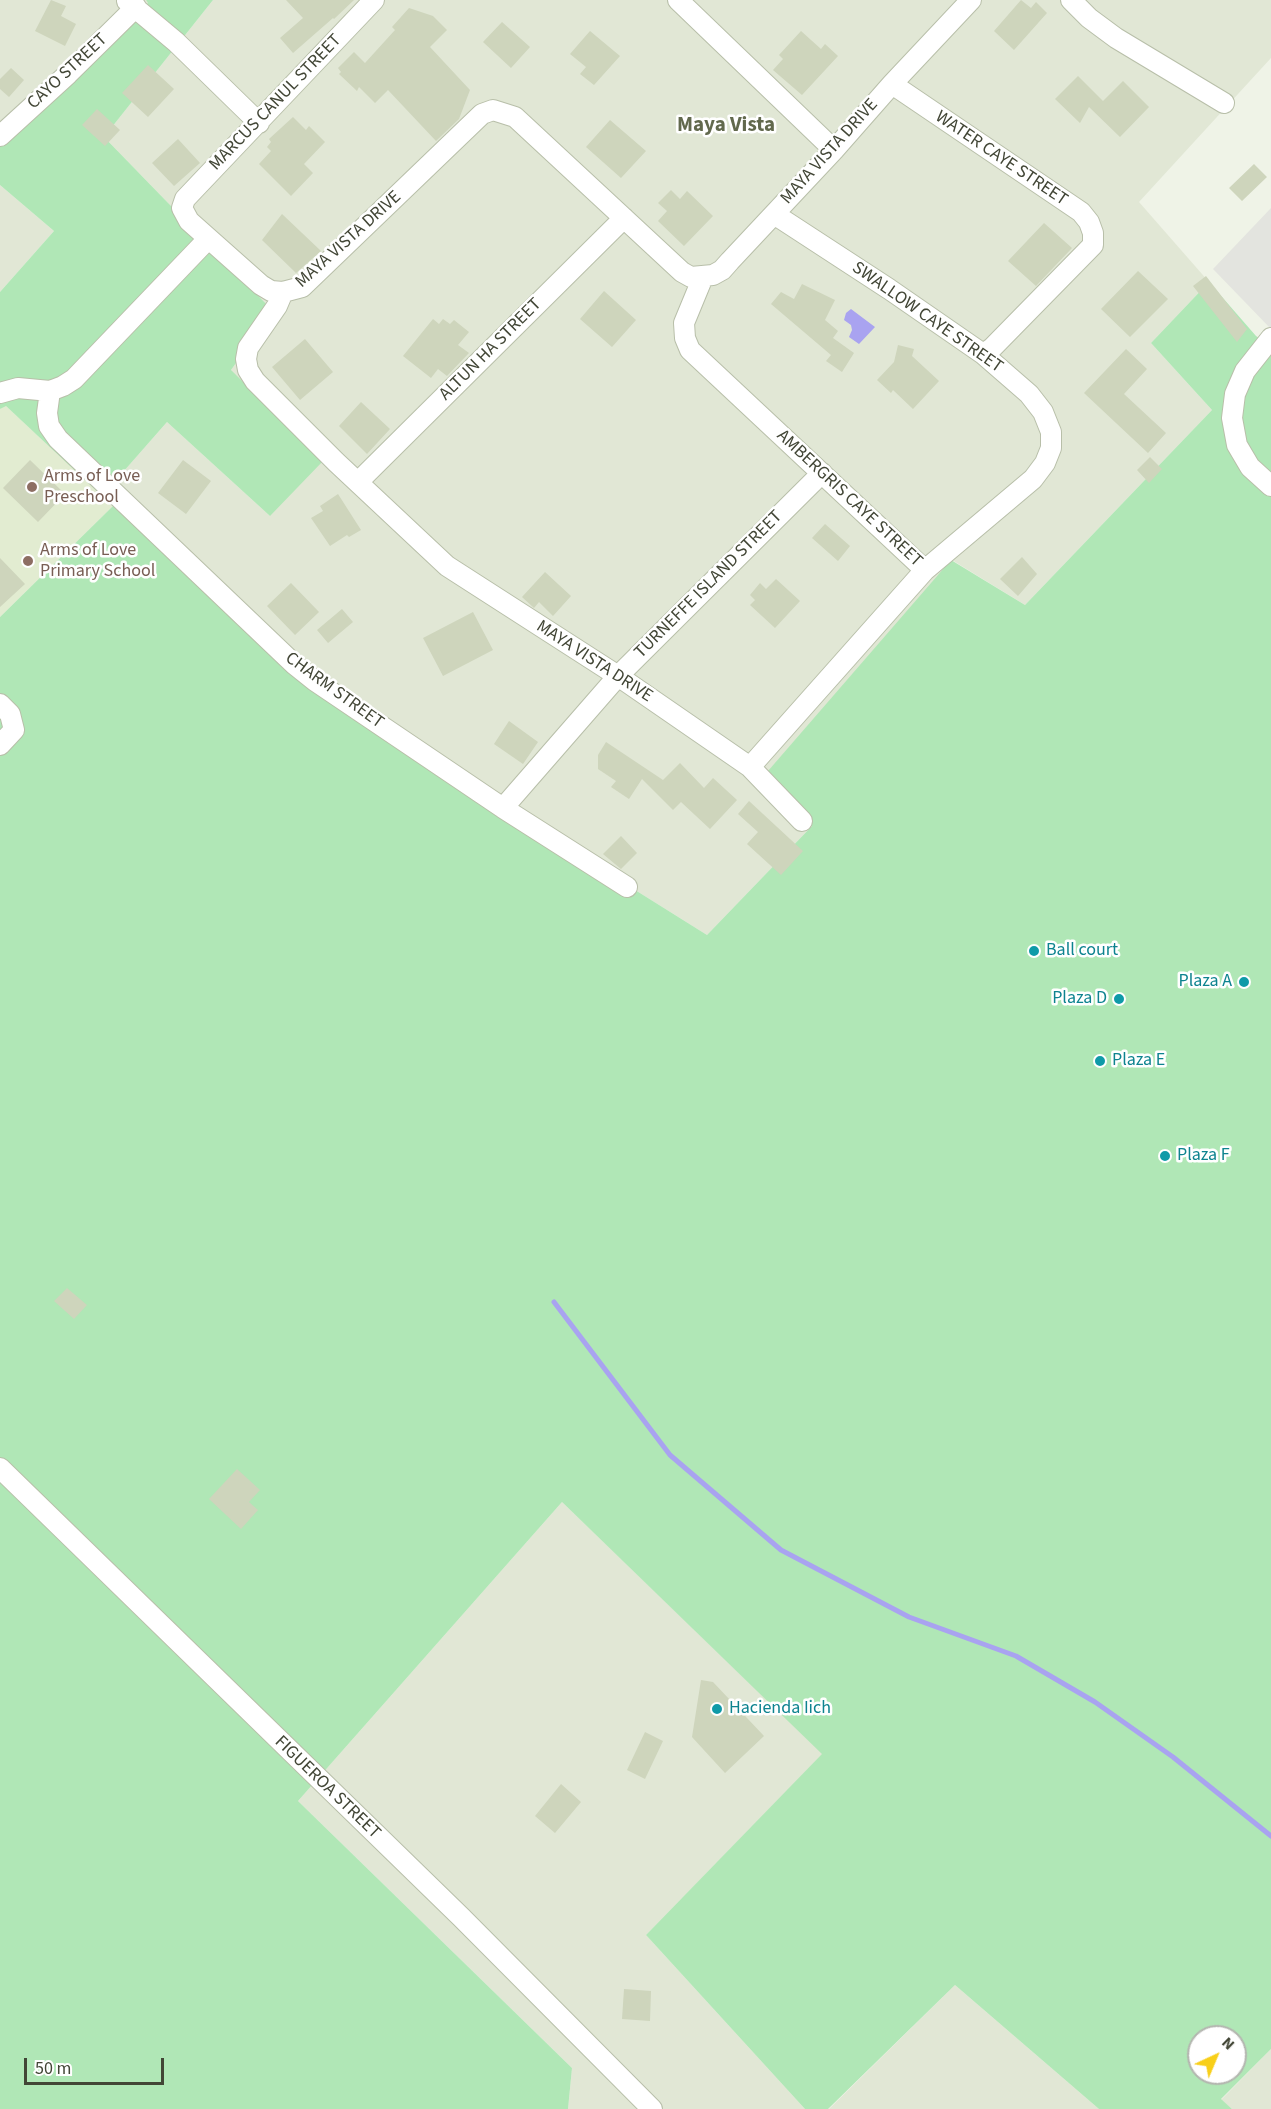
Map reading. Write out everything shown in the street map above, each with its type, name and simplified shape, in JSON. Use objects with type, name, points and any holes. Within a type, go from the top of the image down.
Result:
[{"type":"street","name":"MARCUS CANUL STREET","points":[[208,239],[189,222],[182,208],[189,193],[259,123],[374,0]]},
{"type":"street","points":[[678,0],[834,150]]},
{"type":"street","name":"MAYA VISTA DRIVE","points":[[802,821],[750,767],[618,676],[447,566],[255,381],[248,370],[246,359],[248,348],[277,306],[283,292],[302,287],[482,114],[493,110],[515,117],[682,272],[691,277],[714,275],[722,270],[971,0]]},
{"type":"street","points":[[1071,0],[1089,18],[1116,38],[1224,103]]},
{"type":"street","points":[[131,4],[176,42],[259,123]]},
{"type":"street","name":"CAYO STREET","points":[[0,135],[68,74],[131,4]]},
{"type":"street","name":"WATER CAYE STREET","points":[[892,84],[1081,212],[1094,233],[1093,245],[992,348],[983,354]]},
{"type":"street","name":"SWALLOW CAYE STREET","points":[[774,214],[983,354],[1029,394],[1043,412],[1051,432],[1051,448],[1045,463],[1033,479],[925,570]]},
{"type":"street","name":"ALTUN HA STREET","points":[[358,482],[624,218]]},
{"type":"street","points":[[0,393],[18,388],[50,391],[63,386],[87,367],[208,239],[261,285],[271,291],[283,292]]},
{"type":"street","name":"AMBERGRIS CAYE STREET","points":[[703,277],[684,323],[685,338],[690,350],[925,570],[750,767]]},
{"type":"street","points":[[1271,338],[1245,371],[1235,394],[1232,418],[1237,445],[1250,466],[1271,486]]},
{"type":"street","name":"CHARM STREET","points":[[50,391],[47,413],[49,426],[58,439],[295,665],[315,681],[503,808],[627,887]]},
{"type":"street","name":"TURNEFFE ISLAND STREET","points":[[503,808],[618,676],[822,473]]},
{"type":"street","points":[[0,704],[10,714],[14,730],[0,745]]},
{"type":"street","name":"FIGUEROA STREET","points":[[0,1468],[461,1917],[652,2109]]},
{"type":"shaded area","points":[[0,0],[146,0],[149,3],[0,146]]},
{"type":"shaded area","points":[[213,0],[1271,0],[1271,58],[1139,202],[1209,282],[1151,343],[1212,410],[1025,605],[952,560],[768,772],[812,826],[707,935],[298,679],[102,496],[167,422],[270,516],[231,370],[272,310],[104,137]]},
{"type":"shaded area","points":[[0,185],[54,231],[0,292]]},
{"type":"shaded area","points":[[1271,208],[1271,329],[1213,269]]},
{"type":"shaded area","points":[[851,309],[875,327],[859,344],[849,337],[852,330],[851,325],[844,320],[846,313]]},
{"type":"shaded area","name":"Arms of Love Primary School","points":[[5,405],[113,506],[0,617],[0,409]]},
{"type":"shaded area","points":[[562,1502],[823,1754],[646,1935],[805,2109],[568,2109],[572,2068],[298,1801]]},
{"type":"shaded area","points":[[955,1985],[1099,2109],[829,2109]]},
{"type":"shaded area","points":[[1271,2049],[1271,2109],[1232,2109],[1221,2100],[1236,2085],[1247,2085],[1247,2073]]},
{"type":"green space","points":[[146,0],[213,0],[104,137],[273,311],[231,370],[323,461],[270,516],[167,422],[102,496],[6,406],[0,409],[0,292],[54,231],[0,185],[0,146],[148,3]]},
{"type":"green space","points":[[1209,282],[1256,336],[1271,346],[1271,2049],[1247,2073],[1247,2025],[1187,2025],[1187,2085],[1235,2085],[1221,2099],[1232,2109],[1099,2109],[955,1985],[828,2109],[805,2109],[646,1935],[822,1754],[562,1502],[298,1801],[572,2068],[568,2109],[0,2109],[0,617],[113,506],[298,679],[707,935],[812,826],[768,771],[951,560],[1025,605],[1212,410],[1151,343]]},
{"type":"building","points":[[51,0],[66,6],[61,16],[76,24],[65,46],[35,31]]},
{"type":"building","points":[[286,0],[354,0],[293,53],[280,38],[303,18]]},
{"type":"building","points":[[1021,0],[1031,8],[1036,2],[1047,13],[1014,50],[994,31]]},
{"type":"building","points":[[409,8],[433,16],[447,30],[430,47],[470,90],[459,119],[436,141],[388,90],[375,103],[359,87],[357,91],[339,74],[341,72],[338,68],[354,52],[365,63],[395,30],[392,27]]},
{"type":"building","points":[[502,22],[530,47],[511,68],[483,42]]},
{"type":"building","points":[[590,31],[620,56],[594,85],[580,74],[586,67],[570,54]]},
{"type":"building","points":[[801,31],[821,49],[825,44],[838,56],[802,95],[773,70],[783,59],[779,55]]},
{"type":"building","points":[[148,65],[174,89],[148,117],[122,93]]},
{"type":"building","points":[[11,68],[24,80],[9,97],[0,89],[0,79]]},
{"type":"building","points":[[1078,76],[1103,101],[1123,81],[1149,107],[1120,137],[1089,107],[1080,123],[1055,99]]},
{"type":"building","points":[[97,109],[120,130],[105,146],[82,125]]},
{"type":"building","points":[[293,117],[306,130],[309,126],[325,142],[304,164],[313,173],[291,196],[259,164],[271,151],[267,147],[271,142],[269,139]]},
{"type":"building","points":[[610,120],[646,151],[621,178],[586,147]]},
{"type":"building","points":[[178,139],[200,163],[174,186],[152,163]]},
{"type":"building","points":[[1254,164],[1267,177],[1242,201],[1229,188]]},
{"type":"building","points":[[671,190],[680,199],[687,191],[713,216],[684,246],[658,221],[667,211],[658,203]]},
{"type":"building","points":[[282,214],[321,251],[296,273],[262,240]]},
{"type":"building","points":[[1044,223],[1072,248],[1036,286],[1008,261]]},
{"type":"building","points":[[1138,271],[1168,299],[1130,337],[1101,309]]},
{"type":"building","points":[[1206,276],[1247,329],[1237,342],[1193,286]]},
{"type":"building","points":[[802,284],[835,300],[825,320],[838,331],[833,338],[854,353],[842,372],[826,361],[831,355],[771,304],[781,292],[794,299]]},
{"type":"building","points":[[604,291],[636,320],[612,347],[580,319]]},
{"type":"building","points":[[433,319],[439,324],[443,319],[450,324],[454,320],[469,332],[458,345],[469,353],[447,376],[438,369],[431,378],[403,356]]},
{"type":"building","points":[[305,339],[333,372],[300,400],[272,367]]},
{"type":"building","points":[[898,345],[914,349],[912,356],[939,381],[913,409],[893,390],[891,393],[877,380],[894,362]]},
{"type":"building","points":[[1126,349],[1147,369],[1124,394],[1166,433],[1148,453],[1084,393]]},
{"type":"building","points":[[361,402],[390,429],[367,454],[339,426]]},
{"type":"building","points":[[1150,457],[1162,469],[1149,483],[1137,470]]},
{"type":"building","points":[[30,460],[65,494],[38,522],[3,488]]},
{"type":"building","points":[[183,460],[211,481],[186,514],[158,493]]},
{"type":"building","points":[[338,494],[361,530],[349,537],[347,535],[330,546],[311,518],[323,511],[320,506]]},
{"type":"building","points":[[825,524],[850,546],[838,561],[812,538]]},
{"type":"building","points":[[1022,557],[1037,574],[1018,596],[1000,579]]},
{"type":"building","points":[[0,558],[25,584],[0,607]]},
{"type":"building","points":[[545,572],[571,596],[553,616],[539,602],[534,608],[522,597]]},
{"type":"building","points":[[776,579],[800,601],[775,628],[750,605],[755,600],[750,595],[760,583],[766,589]]},
{"type":"building","points":[[291,583],[319,612],[295,635],[267,606]]},
{"type":"building","points":[[342,609],[353,622],[328,643],[317,630]]},
{"type":"building","points":[[473,612],[493,650],[443,676],[423,638]]},
{"type":"building","points":[[509,721],[538,742],[523,764],[494,744]]},
{"type":"building","points":[[606,742],[663,780],[680,763],[704,788],[713,778],[737,800],[710,829],[681,802],[673,810],[642,779],[629,799],[611,787],[616,781],[598,769],[598,755]]},
{"type":"building","points":[[749,801],[803,851],[781,875],[747,844],[758,832],[738,814]]},
{"type":"building","points":[[621,836],[637,853],[621,869],[603,854]]},
{"type":"building","points":[[67,1288],[87,1305],[74,1319],[54,1301]]},
{"type":"building","points":[[237,1469],[260,1490],[249,1502],[258,1510],[241,1529],[209,1499]]},
{"type":"building","name":"Hacienda Iich","points":[[701,1680],[713,1682],[764,1736],[725,1773],[692,1737]]},
{"type":"building","points":[[645,1732],[663,1741],[645,1779],[627,1770]]},
{"type":"building","points":[[561,1784],[581,1802],[555,1833],[535,1816]]},
{"type":"building","points":[[624,1989],[651,1991],[650,2021],[622,2019]]},
{"type":"waterway","points":[[554,1302],[670,1455],[781,1550],[909,1617],[1016,1656],[1095,1702],[1173,1757],[1271,1836]]},
{"type":"place","name":"Arms of Love Preschool","points":[[32,487]]},
{"type":"place","name":"Arms of Love Primary School","points":[[28,561]]},
{"type":"place","name":"Ball court","points":[[1034,951]]},
{"type":"place","name":"Plaza A","points":[[1244,982]]},
{"type":"place","name":"Plaza D","points":[[1119,999]]},
{"type":"place","name":"Plaza E","points":[[1100,1061]]},
{"type":"place","name":"Plaza F","points":[[1165,1156]]},
{"type":"place","name":"Hacienda Iich","points":[[717,1709]]},
{"type":"district","name":"Maya Vista","points":[[726,126]]}]
